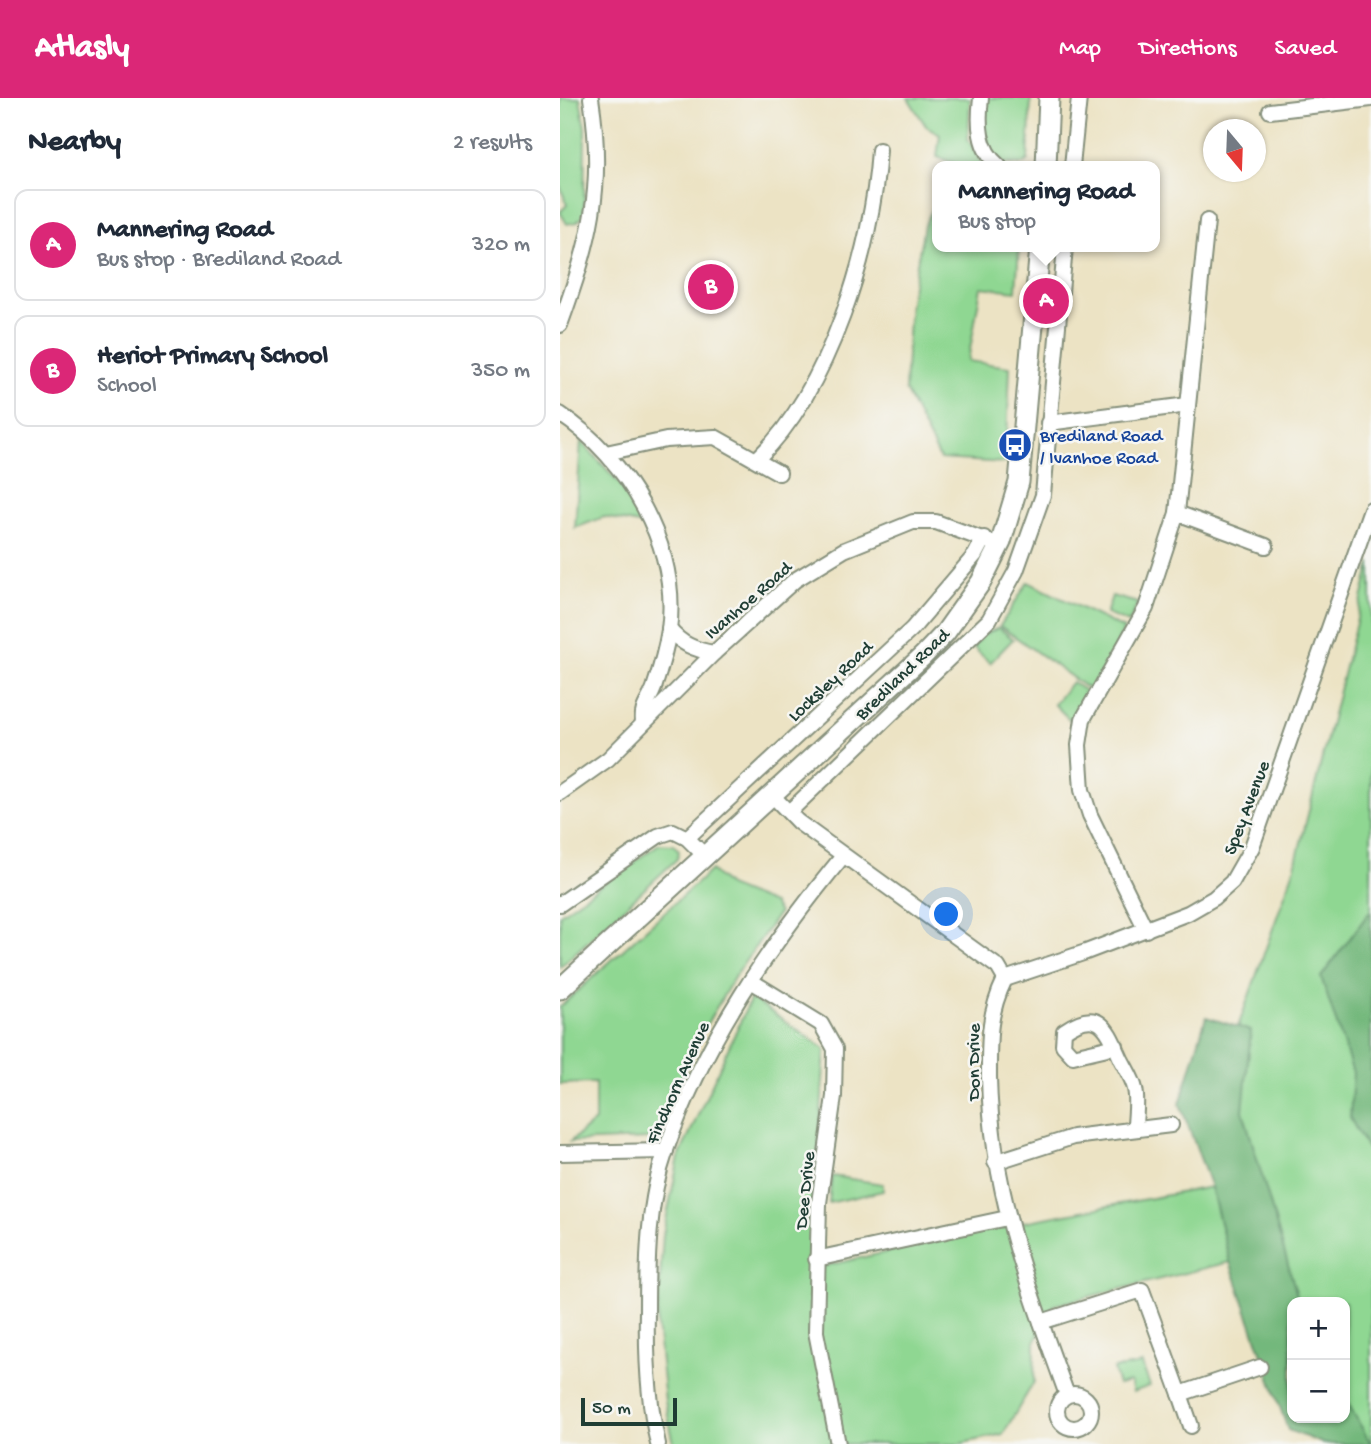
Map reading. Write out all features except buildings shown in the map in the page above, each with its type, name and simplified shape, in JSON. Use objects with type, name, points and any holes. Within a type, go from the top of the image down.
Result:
[{"type":"street","points":[[560,325],[587,246],[595,211],[598,162],[591,98]]},
{"type":"street","points":[[981,98],[979,121],[984,151],[994,161]]},
{"type":"street","points":[[1046,161],[1049,98]]},
{"type":"street","points":[[1073,161],[1079,98]]},
{"type":"street","points":[[1270,111],[1371,99]]},
{"type":"street","points":[[758,458],[781,436],[795,416],[828,356],[856,267],[877,184],[880,150]]},
{"type":"street","points":[[1146,930],[1090,815],[1080,766],[1083,719],[1135,630],[1162,566],[1177,513],[1207,221]]},
{"type":"street","name":"Brediland Road","points":[[560,989],[945,633],[981,582],[991,542],[1020,482],[1040,252]]},
{"type":"street","name":"Brediland Road","points":[[789,812],[989,620],[1030,538],[1043,495],[1065,252]]},
{"type":"street","points":[[1048,423],[1188,405]]},
{"type":"street","points":[[560,414],[606,453],[645,508],[658,538],[667,587],[669,629],[653,690],[641,710],[643,722]]},
{"type":"street","points":[[606,453],[666,440],[715,437],[758,458],[779,473]]},
{"type":"street","name":"Spey Avenue","points":[[1005,979],[1188,913],[1214,898],[1232,882],[1246,862],[1371,509]]},
{"type":"street","points":[[1177,513],[1266,545]]},
{"type":"street","name":"Ivanhoe Road","points":[[560,793],[608,759],[643,722],[689,681],[714,653],[795,580],[844,550],[913,522],[936,522],[991,542]]},
{"type":"street","name":"Locksley Road","points":[[687,838],[912,629],[975,555],[991,542]]},
{"type":"street","points":[[669,629],[677,640],[693,648],[714,653]]},
{"type":"street","points":[[771,794],[843,856],[998,967],[1005,979]]},
{"type":"street","points":[[560,904],[658,836],[673,831],[687,838],[705,856]]},
{"type":"street","name":"Findhorn Avenue","points":[[658,1444],[650,1412],[647,1361],[648,1255],[666,1151],[718,1029],[795,914],[843,856]]},
{"type":"street","name":"Don Drive","points":[[1005,979],[992,1006],[989,1035],[995,1162],[1007,1218],[1067,1395]]},
{"type":"street","name":"Dee Drive","points":[[751,981],[821,1024],[835,1049],[834,1096],[819,1203],[816,1332],[824,1386],[838,1444]]},
{"type":"street","points":[[1116,1046],[1136,1090],[1135,1128]]},
{"type":"street","points":[[995,1162],[1073,1137],[1171,1125]]},
{"type":"street","points":[[560,1153],[666,1151]]},
{"type":"street","points":[[816,1259],[1007,1218]]},
{"type":"street","points":[[1041,1322],[1142,1290],[1191,1426]]},
{"type":"street","points":[[1180,1394],[1260,1367]]},
{"type":"green space","points":[[560,98],[580,98],[585,128],[584,215],[577,222],[567,224],[560,212],[567,205],[560,186]]},
{"type":"green space","points":[[908,98],[970,98],[968,139],[980,161],[948,161],[937,157],[940,134],[926,126]]},
{"type":"green space","points":[[986,98],[1031,98],[1028,160],[1000,161],[987,141]]},
{"type":"green space","points":[[932,210],[932,252],[1019,252],[1016,291],[981,287],[968,361],[1010,367],[1006,463],[940,459],[905,390],[910,301],[924,226]]},
{"type":"green space","points":[[581,441],[622,486],[644,525],[604,517],[575,528]]},
{"type":"green space","points":[[1371,563],[1371,1444],[1350,1423],[1350,1297],[1290,1297],[1208,1112],[1295,866]]},
{"type":"green space","points":[[1028,582],[1124,629],[1109,663],[1090,690],[1000,626]]},
{"type":"green space","points":[[1112,596],[1138,603],[1129,623],[1106,614]]},
{"type":"green space","points":[[999,628],[1013,639],[990,663],[973,647],[984,634]]},
{"type":"green space","points":[[1072,682],[1087,692],[1073,723],[1054,704]]},
{"type":"green space","points":[[659,844],[674,845],[679,851],[677,859],[560,967],[560,914]]},
{"type":"green space","points":[[711,870],[728,886],[773,904],[779,913],[735,976],[698,1039],[657,1135],[650,1139],[570,1142],[595,1121],[595,1083],[560,1084],[560,1007]]},
{"type":"green space","points":[[1371,910],[1371,1156],[1350,1118],[1353,1073],[1321,977]]},
{"type":"green space","points":[[751,998],[825,1049],[811,1269],[1018,1223],[1211,1187],[1230,1262],[1054,1305],[1035,1342],[1034,1382],[1003,1434],[959,1444],[674,1444],[665,1401],[657,1324],[663,1235],[679,1157]]},
{"type":"green space","points":[[1206,1017],[1251,1031],[1243,1111],[1298,1297],[1287,1297],[1287,1423],[1350,1423],[1350,1407],[1371,1444],[1324,1444],[1288,1430],[1230,1262],[1211,1187],[1180,1104]]},
{"type":"green space","points":[[832,1176],[883,1184],[883,1191],[829,1203]]},
{"type":"green space","points":[[1142,1364],[1150,1386],[1133,1392],[1130,1382],[1118,1385],[1113,1369]]},
{"type":"place","name":"Heriot Primary School","points":[[711,287]]},
{"type":"place","name":"Mannering Road","points":[[1046,301]]},
{"type":"place","name":"Brediland Road / Ivanhoe Road","points":[[1015,445]]}]
